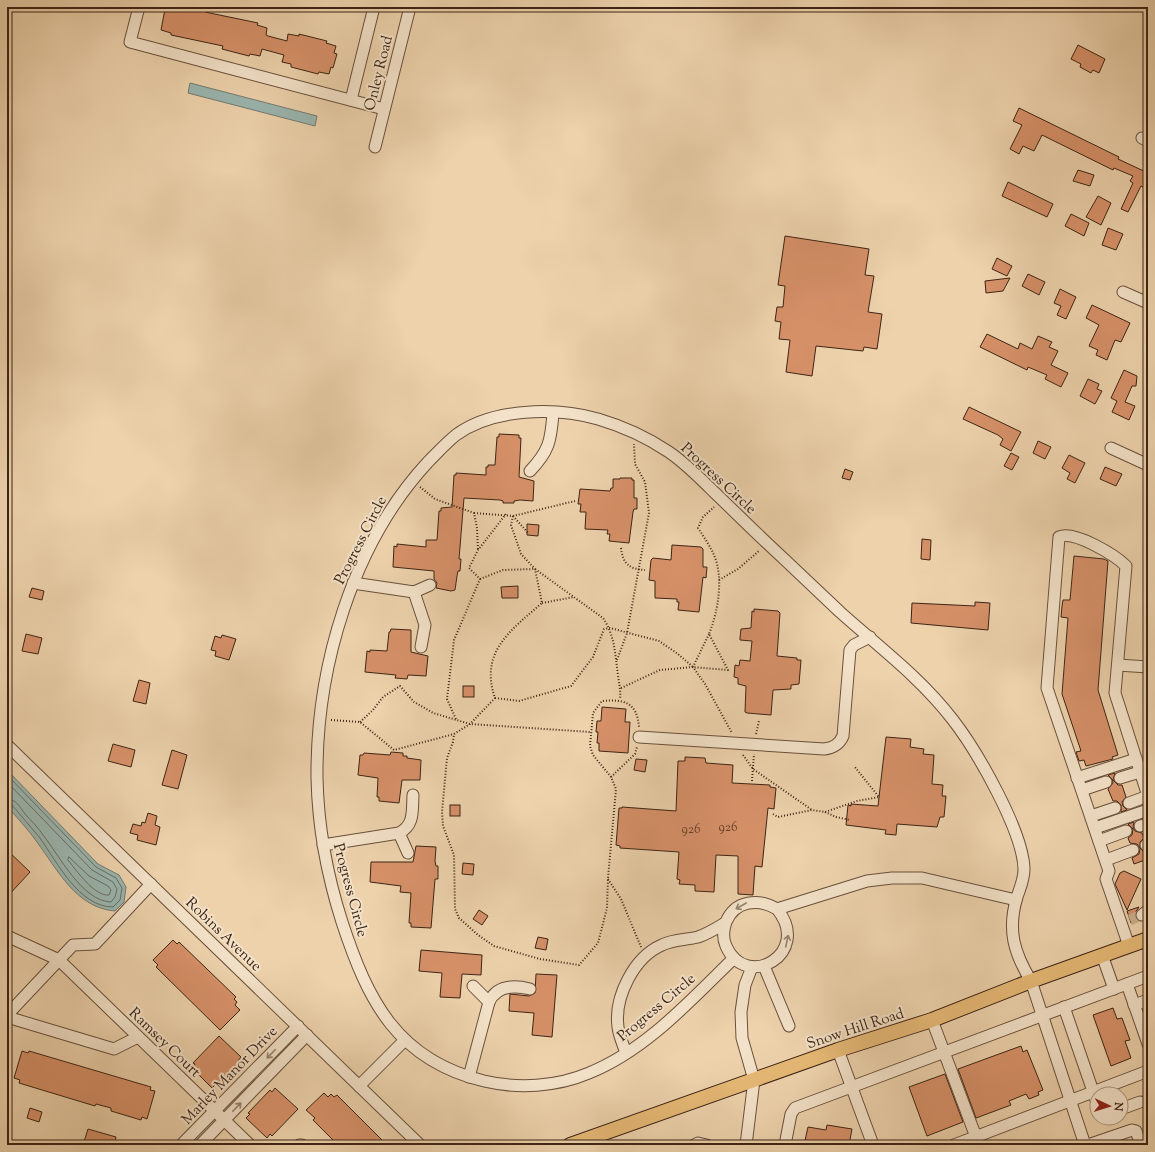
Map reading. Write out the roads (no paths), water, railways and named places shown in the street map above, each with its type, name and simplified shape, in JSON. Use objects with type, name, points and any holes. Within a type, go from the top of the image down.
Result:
[{"type":"main road","name":"Snow Hill Road","points":[[582,1144],[838,1050],[932,1020],[1031,981],[1148,939]]},
{"type":"street","points":[[139,7],[130,42],[384,109]]},
{"type":"street","points":[[351,100],[374,7]]},
{"type":"street","name":"Onley Road","points":[[375,147],[410,7]]},
{"type":"street","points":[[1123,292],[1148,303]]},
{"type":"street","name":"Progress Circle","points":[[734,958],[654,1032],[626,1053],[586,1075],[563,1081],[528,1086],[500,1085],[448,1071],[404,1040],[385,1018],[350,946],[324,858],[317,781],[320,719],[329,666],[346,601],[353,583],[387,514],[411,480],[459,433],[479,423],[507,415],[530,411],[553,413],[583,416],[602,420],[669,452],[688,467],[768,544],[908,670],[954,720],[987,772],[1009,818],[1021,850],[1024,870],[1012,921],[1017,958],[1031,981],[1084,1145]]},
{"type":"street","points":[[530,471],[544,456],[552,431],[553,413]]},
{"type":"street","points":[[1111,448],[1148,465]]},
{"type":"street","points":[[1128,803],[1148,796],[1115,693],[1126,566],[1116,557],[1079,538],[1062,536],[1059,537],[1046,688],[1110,871],[1106,879],[1126,918],[1129,946]]},
{"type":"street","points":[[353,583],[414,592],[430,585]]},
{"type":"street","points":[[414,592],[424,625],[420,647]]},
{"type":"street","points":[[639,737],[824,749],[831,748],[840,743],[845,729],[850,650],[854,645],[870,637]]},
{"type":"street","points":[[1118,665],[1148,667]]},
{"type":"street","name":"Robins Avenue","points":[[7,745],[420,1145]]},
{"type":"street","points":[[1078,778],[1136,759]]},
{"type":"street","points":[[1120,778],[1140,772]]},
{"type":"street","points":[[1082,790],[1106,782]]},
{"type":"street","points":[[323,845],[399,833],[406,829],[412,819],[413,795]]},
{"type":"street","points":[[1090,816],[1115,808]]},
{"type":"street","points":[[1094,828],[1148,810]]},
{"type":"street","points":[[1099,841],[1126,831]]},
{"type":"street","points":[[399,833],[408,853]]},
{"type":"street","points":[[1106,860],[1133,850]]},
{"type":"street","points":[[777,909],[867,881],[892,878],[922,878],[1016,900]]},
{"type":"street","points":[[138,1037],[114,1049],[7,1016],[73,945],[95,944],[151,884]]},
{"type":"street","points":[[758,902],[768,904],[777,909],[784,917],[788,936],[786,946],[781,955],[773,962],[764,966],[752,966],[734,958],[724,942],[723,933],[725,923],[734,910],[748,903],[758,902]]},
{"type":"street","points":[[626,1053],[617,1026],[618,1012],[633,970],[645,956],[662,945],[677,939],[698,937],[725,923]]},
{"type":"street","name":"Ramsey Court","points":[[7,936],[59,960],[250,1145]]},
{"type":"street","points":[[1102,955],[1114,989]]},
{"type":"street","points":[[746,1145],[754,1080],[742,1038],[741,1025],[745,985],[752,966]]},
{"type":"street","points":[[764,966],[789,1026]]},
{"type":"street","points":[[785,1145],[791,1114],[795,1108],[1148,976]]},
{"type":"street","points":[[1127,984],[1134,1005],[1144,1021],[1148,1041]]},
{"type":"street","points":[[473,986],[489,1002]]},
{"type":"street","points":[[469,1077],[492,995],[505,988],[519,986],[530,989]]},
{"type":"street","points":[[1134,1005],[1148,1000]]},
{"type":"street","points":[[1064,1007],[1091,1086]]},
{"type":"street","points":[[932,1020],[977,1141]]},
{"type":"street","name":"Marley Manor Drive","points":[[181,1145],[298,1026]]},
{"type":"street","name":"Marley Manor Drive","points":[[200,1145],[307,1035]]},
{"type":"street","points":[[359,1086],[404,1040]]},
{"type":"street","points":[[838,1050],[873,1145]]},
{"type":"street","points":[[1107,1086],[1148,1071]]},
{"type":"street","points":[[954,1145],[977,1141],[1089,1093]]},
{"type":"street","points":[[1129,1106],[1140,1102]]},
{"type":"street","points":[[1088,1145],[1132,1130],[1136,1131],[1141,1145]]},
{"type":"street","points":[[694,1145],[698,1143],[707,1145]]},
{"type":"water","points":[[190,83],[317,116],[315,126],[188,93]]},
{"type":"water","points":[[7,770],[98,864],[119,875],[126,887],[124,902],[115,911],[101,908],[89,903],[78,895],[60,875],[34,837],[7,806]]},
{"type":"tunnel","points":[[1130,920],[1142,915]]},
{"type":"tunnel","points":[[1140,1102],[1148,1099]]}]
